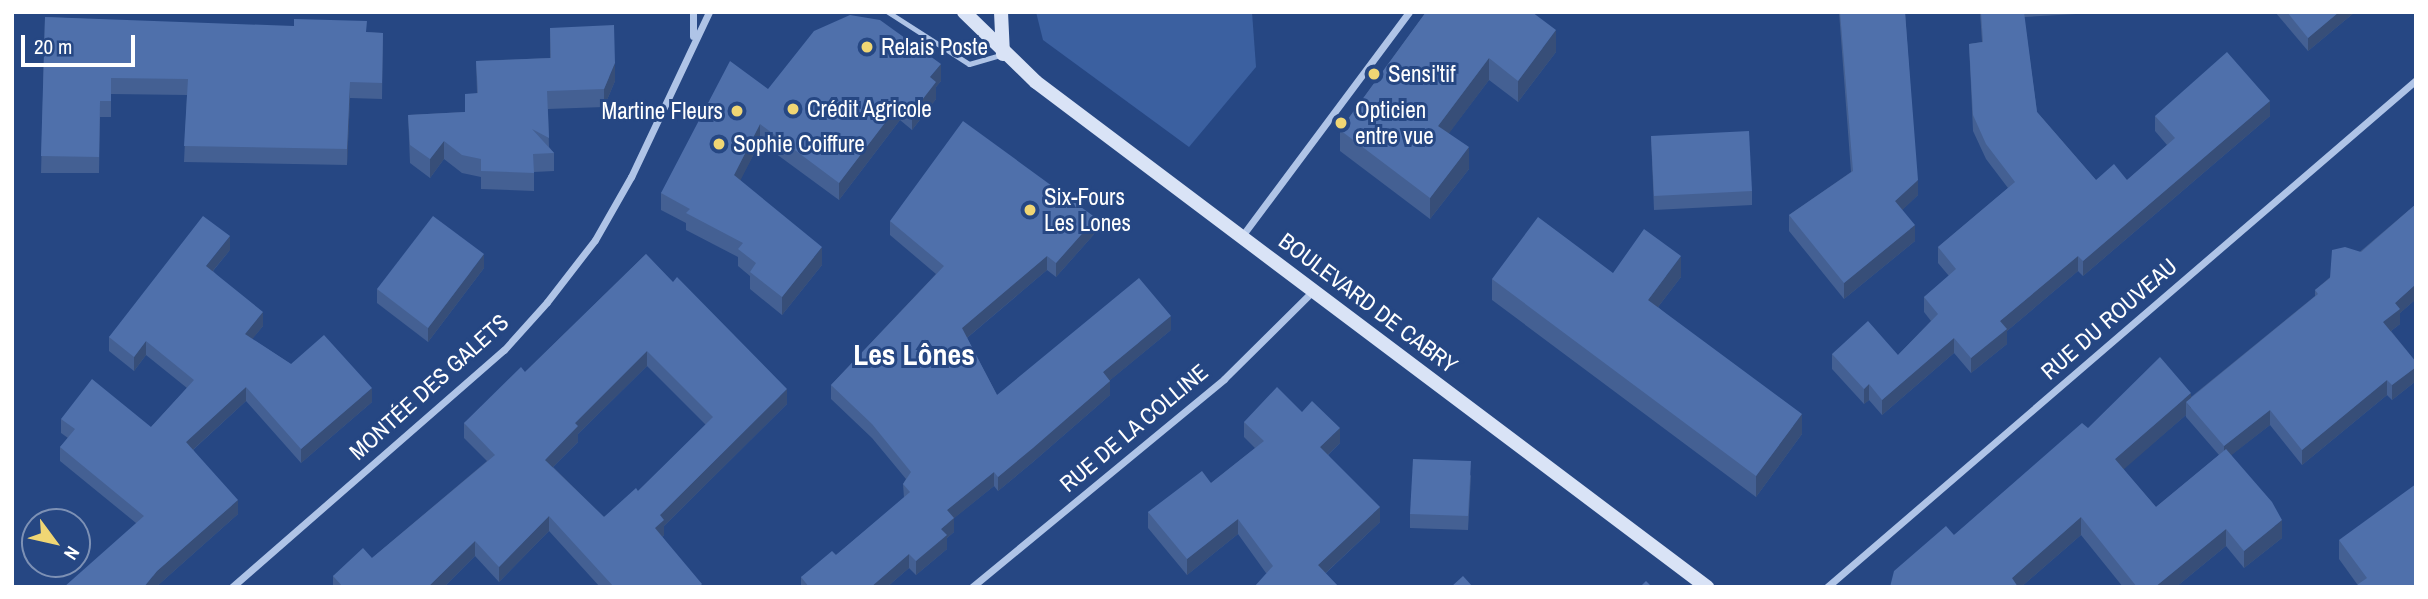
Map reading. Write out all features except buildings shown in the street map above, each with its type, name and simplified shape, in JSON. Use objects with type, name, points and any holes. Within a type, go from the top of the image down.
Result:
[{"type":"street","name":"MONTÉE DES GALETS","points":[[693,12],[693,38]]},
{"type":"street","name":"MONTÉE DES GALETS","points":[[232,587],[504,350],[596,240],[663,115],[693,38],[709,12]]},
{"type":"street","name":"BOULEVARD DE CABRY","points":[[964,12],[1003,54],[1707,587]]},
{"type":"street","points":[[1001,12],[1003,54]]},
{"type":"street","points":[[1242,237],[1409,12]]},
{"type":"street","name":"RUE DU ROUVEAU","points":[[1826,587],[2416,80]]},
{"type":"street","name":"RUE DE LA COLLINE","points":[[972,587],[1224,379],[1314,290]]},
{"type":"lane","points":[[888,12],[969,64],[1003,54]]},
{"type":"shaded area","points":[[1036,12],[1252,12],[1256,67],[1189,147],[1043,40]]},
{"type":"place","name":"Relais Poste","points":[[867,47]]},
{"type":"place","name":"Sensi'tif","points":[[1374,74]]},
{"type":"place","name":"Crédit Agricole","points":[[793,109]]},
{"type":"place","name":"Martine Fleurs","points":[[737,111]]},
{"type":"place","name":"Opticien entre vue","points":[[1341,123]]},
{"type":"place","name":"Sophie Coiffure","points":[[719,144]]},
{"type":"place","name":"Six-Fours Les Lones","points":[[1030,210]]},
{"type":"district","name":"Les Lônes","points":[[914,354]]}]
